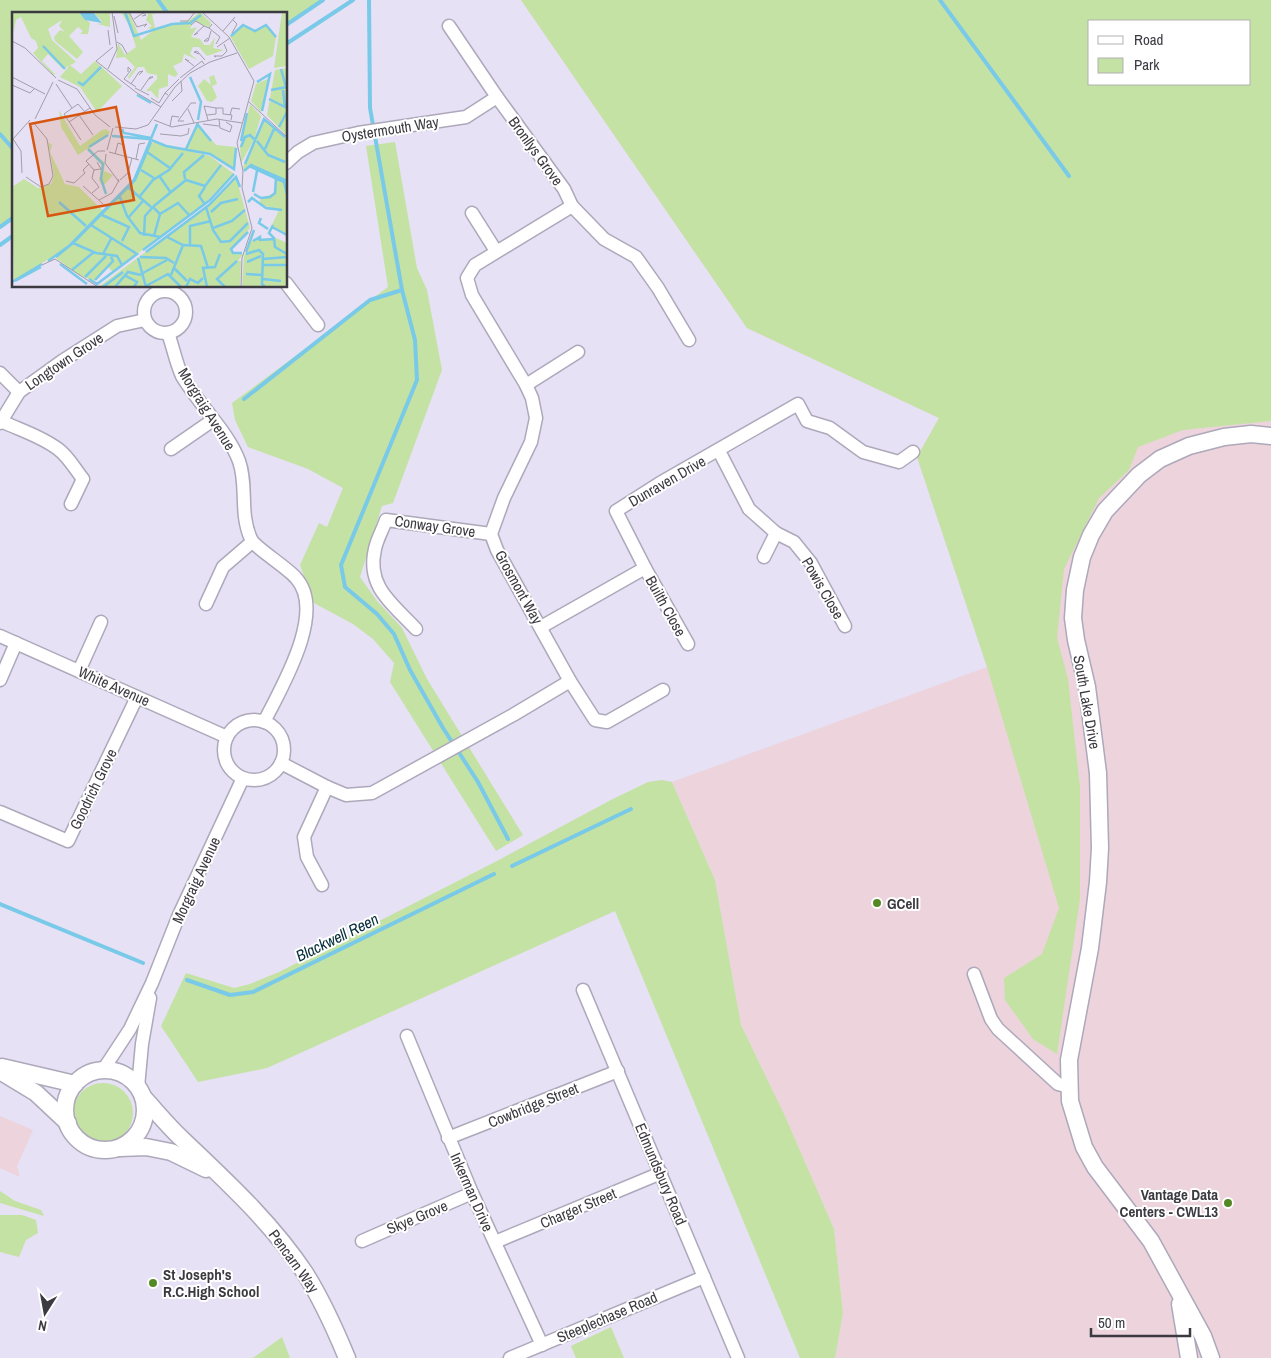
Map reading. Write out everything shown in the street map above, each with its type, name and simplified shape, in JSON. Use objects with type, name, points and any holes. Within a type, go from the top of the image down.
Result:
[{"type":"street","name":"Bronllys Grove","points":[[449,26],[496,98],[564,189],[572,206],[604,239],[636,257],[658,288],[689,340]]},
{"type":"street","name":"Oystermouth Way","points":[[288,161],[298,152],[313,143],[358,133],[466,116],[496,98]]},
{"type":"street","name":"Grosmont Way","points":[[572,206],[475,265],[467,278],[472,295],[526,385],[532,398],[536,418],[531,442],[504,498],[491,534],[570,681],[595,720],[607,722],[663,690]]},
{"type":"street","points":[[472,213],[496,251]]},
{"type":"street","points":[[288,286],[318,325]]},
{"type":"street","points":[[181,290],[186,317],[176,330],[168,333],[156,332],[150,328],[145,320],[143,309],[149,297],[154,293],[181,290]]},
{"type":"street","name":"Longtown Grove","points":[[0,422],[19,392],[62,361],[117,326],[145,320]]},
{"type":"street","name":"Morgraig Avenue","points":[[168,333],[182,376],[230,444],[240,463],[245,524],[252,542]]},
{"type":"street","points":[[526,385],[578,352]]},
{"type":"street","points":[[0,373],[19,392]]},
{"type":"street","name":"Dunraven Drive","points":[[644,568],[616,511],[660,483],[719,451],[798,404],[807,421],[830,428],[863,452],[899,462],[913,452]]},
{"type":"street","points":[[171,449],[213,420]]},
{"type":"street","points":[[0,422],[42,439],[59,449],[71,462],[83,479],[71,504]]},
{"type":"street","name":"South Lake Drive","points":[[1211,1358],[1203,1336],[1151,1241],[1094,1167],[1084,1147],[1070,1101],[1069,1060],[1090,948],[1100,848],[1098,773],[1087,686],[1073,618],[1082,557],[1091,535],[1105,511],[1139,475],[1160,459],[1189,446],[1224,436],[1251,434],[1271,436]]},
{"type":"street","name":"Powis Close","points":[[719,451],[749,510],[776,533],[794,542],[811,563],[845,626]]},
{"type":"street","name":"Conway Grove","points":[[416,629],[377,586],[372,568],[375,548],[386,520],[491,534]]},
{"type":"street","points":[[764,557],[776,533]]},
{"type":"street","points":[[206,604],[223,567],[252,542],[288,568],[300,582],[306,599],[307,616],[298,653],[264,722]]},
{"type":"street","points":[[541,627],[644,568]]},
{"type":"street","name":"Builth Close","points":[[644,568],[688,644]]},
{"type":"street","points":[[79,670],[102,622]]},
{"type":"street","name":"White Avenue","points":[[0,636],[227,737]]},
{"type":"street","points":[[0,680],[16,643]]},
{"type":"street","points":[[281,763],[346,795],[372,793],[570,681]]},
{"type":"street","name":"Goodrich Grove","points":[[0,812],[68,841],[137,697]]},
{"type":"street","points":[[246,721],[264,722],[278,732],[283,742],[284,749],[281,763],[268,777],[258,780],[243,778],[232,771],[224,755],[227,737],[235,727],[246,721]]},
{"type":"street","name":"Morgraig Avenue","points":[[102,1070],[130,1029],[152,983],[179,916],[243,778]]},
{"type":"street","points":[[322,885],[307,857],[304,837],[327,787]]},
{"type":"street","points":[[974,974],[991,1019],[998,1029],[1058,1084],[1069,1088]]},
{"type":"street","name":"Morgraig Avenue","points":[[141,1092],[142,1044],[152,983]]},
{"type":"street","name":"Edmundsbury Road","points":[[583,990],[738,1358]]},
{"type":"street","name":"Inkerman Drive","points":[[407,1036],[472,1194],[542,1345]]},
{"type":"street","points":[[0,1069],[75,1084]]},
{"type":"street","points":[[0,1069],[36,1093],[68,1123]]},
{"type":"street","points":[[102,1070],[116,1072],[129,1078],[141,1092],[146,1110],[144,1122],[130,1142],[118,1148],[103,1150],[88,1146],[79,1140],[72,1132],[66,1113],[66,1103],[75,1084],[88,1075],[102,1070]]},
{"type":"street","name":"Cowbridge Street","points":[[448,1138],[618,1071]]},
{"type":"street","name":"Pencarn Way","points":[[141,1092],[180,1138],[248,1202],[304,1272],[321,1300],[347,1358]]},
{"type":"street","name":"Pencarn Way","points":[[118,1148],[146,1146],[171,1152],[221,1178]]},
{"type":"street","name":"Charger Street","points":[[495,1242],[660,1173]]},
{"type":"street","name":"Skye Grove","points":[[362,1241],[472,1194]]},
{"type":"street","name":"Steeplechase Road","points":[[510,1358],[704,1277]]},
{"type":"street","name":"South Lake Drive","points":[[1177,1288],[1189,1358]]},
{"type":"shaded area","points":[[521,0],[1271,0],[1271,1358],[835,1358],[843,1313],[834,1229],[785,1116],[741,1025],[715,880],[672,782],[987,667],[917,457],[939,418],[747,328]]},
{"type":"shaded area","points":[[0,1116],[33,1130],[17,1166],[20,1177],[0,1168]]},
{"type":"green space","points":[[0,0],[323,0],[288,24],[288,12],[12,12],[12,218],[0,227]]},
{"type":"green space","points":[[521,0],[1271,0],[1271,421],[1183,430],[1138,447],[1129,470],[1099,498],[1064,569],[1057,638],[1068,679],[1080,787],[1080,899],[1057,1054],[1033,1039],[1005,1000],[1004,978],[1042,954],[1059,908],[987,667],[917,457],[939,418],[747,328]]},
{"type":"green space","points":[[395,142],[417,268],[427,290],[442,370],[393,503],[382,506],[360,577],[377,601],[402,628],[427,679],[523,835],[496,851],[390,682],[394,663],[373,639],[353,624],[314,603],[300,565],[319,523],[327,527],[343,488],[308,469],[248,447],[235,420],[232,403],[388,287],[366,146]]},
{"type":"green space","points":[[662,780],[672,782],[715,880],[741,1025],[785,1116],[834,1229],[843,1313],[835,1358],[800,1358],[615,911],[267,1068],[198,1082],[161,1026],[186,973],[234,988],[250,984],[279,972],[497,861],[611,800],[648,782]]},
{"type":"green space","points":[[103,1083],[119,1088],[124,1092],[128,1097],[133,1113],[128,1129],[124,1134],[119,1138],[103,1143],[87,1138],[82,1134],[78,1129],[73,1113],[78,1097],[82,1092],[87,1088]]},
{"type":"green space","points":[[0,1191],[15,1201],[41,1210],[44,1216],[0,1203]]},
{"type":"green space","points":[[0,1215],[22,1215],[36,1220],[38,1233],[26,1240],[19,1257],[0,1252]]},
{"type":"green space","points":[[611,1327],[624,1358],[576,1358],[571,1346]]},
{"type":"green space","points":[[282,1337],[290,1358],[253,1358]]},
{"type":"waterway","points":[[158,0],[167,12]]},
{"type":"waterway","points":[[288,24],[323,0]]},
{"type":"waterway","points":[[288,43],[353,0]]},
{"type":"waterway","points":[[369,0],[370,108],[402,290],[415,340],[417,380],[341,565],[345,587],[377,614],[394,634],[410,670],[443,728],[478,782],[508,839]]},
{"type":"waterway","points":[[940,0],[1069,176]]},
{"type":"waterway","points":[[0,134],[12,148]]},
{"type":"waterway","points":[[0,227],[12,218]]},
{"type":"waterway","points":[[0,245],[12,236]]},
{"type":"waterway","points":[[244,399],[370,300],[402,290]]},
{"type":"waterway","name":"Blackwell Reen","points":[[512,866],[631,809]]},
{"type":"waterway","name":"Blackwell Reen","points":[[187,980],[230,995],[253,992],[494,874]]},
{"type":"waterway","name":"Blackwell Reen","points":[[0,904],[143,963]]},
{"type":"place","name":"GCell","points":[[877,903]]},
{"type":"place","name":"Vantage Data Centers - CWL13","points":[[1228,1203]]},
{"type":"place","name":"St Joseph's R.C.High School","points":[[153,1283]]}]
